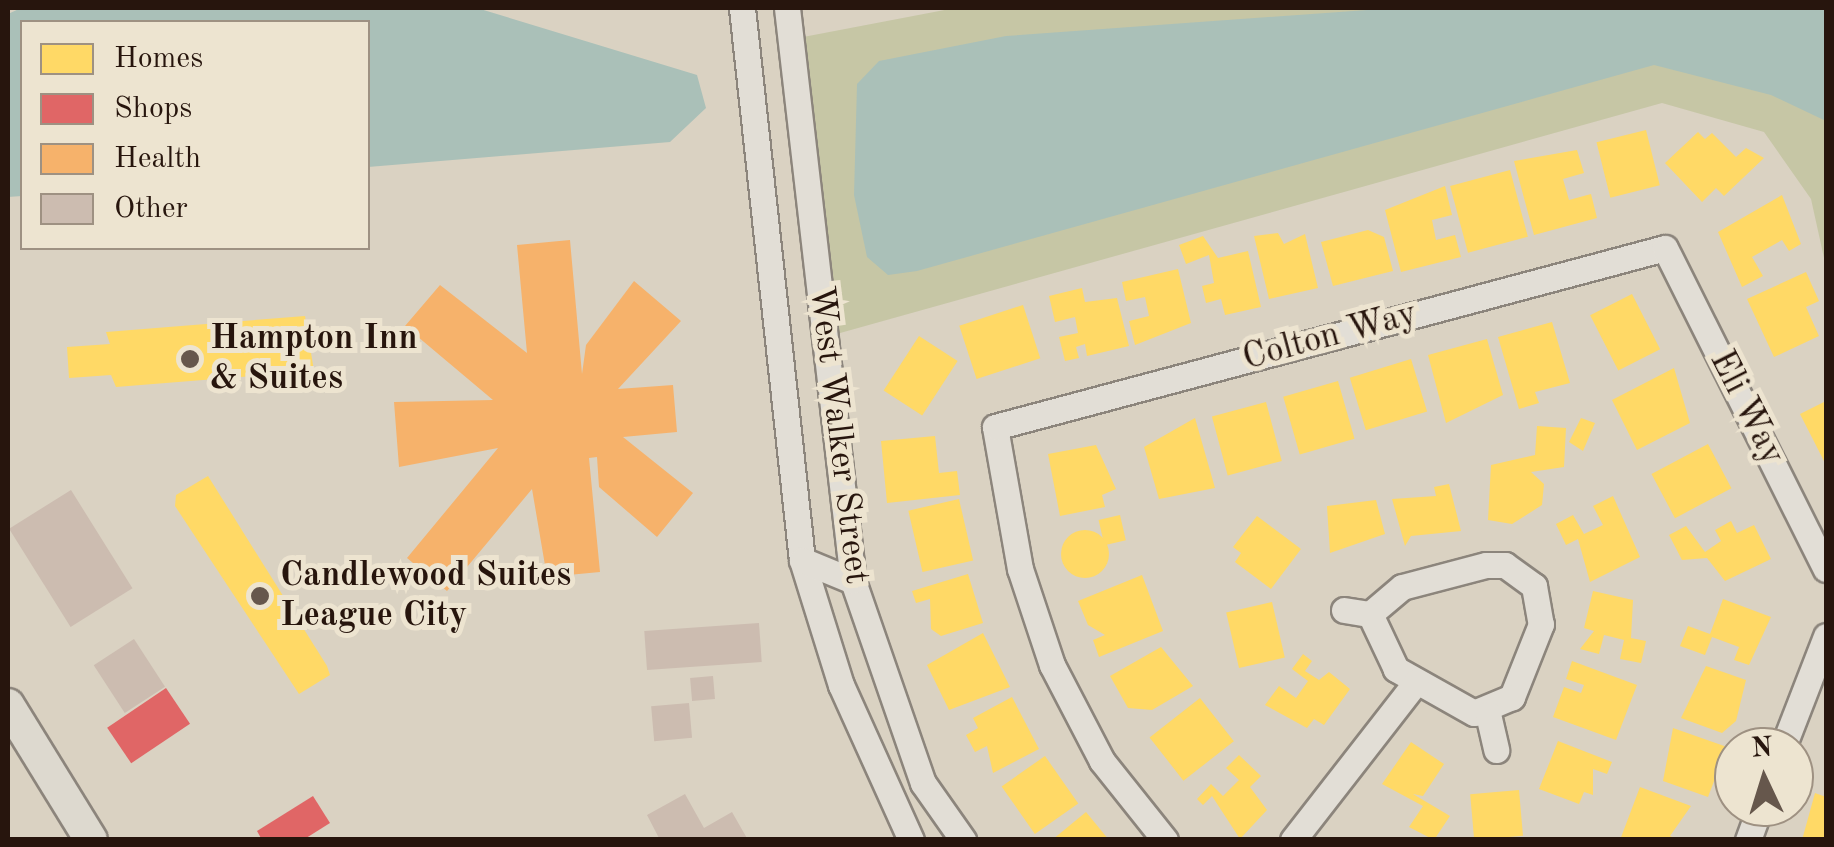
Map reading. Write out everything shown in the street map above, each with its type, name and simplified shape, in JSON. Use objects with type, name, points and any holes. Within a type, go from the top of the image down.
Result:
[{"type":"main road","points":[[8,704],[91,840]]},
{"type":"street","name":"West Walker Street","points":[[742,8],[802,560],[842,685],[912,840]]},
{"type":"street","name":"West Walker Street","points":[[786,8],[853,581],[922,783],[964,840]]},
{"type":"street","name":"Colton Way","points":[[1165,840],[1102,761],[1052,666],[1015,547],[995,427],[1665,248]]},
{"type":"street","name":"Eli Way","points":[[1665,248],[1826,570]]},
{"type":"street","points":[[802,560],[853,581]]},
{"type":"street","points":[[1344,610],[1370,614],[1422,580],[1486,565],[1521,572],[1540,604],[1541,624],[1512,696],[1488,714]]},
{"type":"street","points":[[1370,614],[1384,651],[1416,682],[1488,714]]},
{"type":"street","points":[[1791,727],[1826,636]]},
{"type":"street","points":[[1293,840],[1416,682]]},
{"type":"street","points":[[1488,714],[1496,750]]},
{"type":"green space","points":[[955,8],[1826,8],[1826,267],[1811,199],[1764,132],[1662,103],[833,335],[798,38]]},
{"type":"water","points":[[21,8],[477,8],[697,75],[706,108],[670,142],[370,167],[370,20],[20,20],[20,196],[8,197],[8,14]]},
{"type":"water","points":[[1395,8],[1826,8],[1826,121],[1771,95],[1654,65],[917,271],[888,275],[867,257],[854,195],[857,84],[879,61],[1006,36]]},
{"type":"building: Homes","points":[[1646,130],[1660,185],[1610,198],[1597,142]]},
{"type":"building: Homes","points":[[1698,132],[1705,139],[1712,133],[1736,157],[1746,148],[1764,158],[1724,196],[1716,188],[1702,202],[1665,163]]},
{"type":"building: Homes","points":[[1577,150],[1584,173],[1563,179],[1569,200],[1591,194],[1597,218],[1534,235],[1514,161]]},
{"type":"building: Homes","points":[[1510,170],[1528,237],[1468,253],[1450,186]]},
{"type":"building: Homes","points":[[1445,186],[1452,215],[1432,220],[1436,240],[1455,235],[1461,257],[1401,272],[1385,210]]},
{"type":"building: Homes","points":[[1782,195],[1801,244],[1789,251],[1782,240],[1752,257],[1763,276],[1742,287],[1718,232]]},
{"type":"building: Homes","points":[[1368,230],[1384,237],[1393,271],[1333,286],[1321,242]]},
{"type":"building: Homes","points":[[1278,233],[1284,244],[1305,234],[1318,288],[1269,299],[1254,236]]},
{"type":"building: Homes","points":[[1203,236],[1218,258],[1248,251],[1261,307],[1225,315],[1221,299],[1206,303],[1202,286],[1214,283],[1209,255],[1186,264],[1179,245]]},
{"type":"building: Homes","points":[[1178,269],[1191,323],[1135,345],[1129,321],[1149,316],[1145,297],[1126,301],[1122,282]]},
{"type":"building: Homes","points":[[1806,272],[1819,301],[1806,307],[1819,336],[1774,357],[1747,299]]},
{"type":"building: Homes","points":[[1082,288],[1085,302],[1117,298],[1129,346],[1087,356],[1085,344],[1076,347],[1079,358],[1065,361],[1059,337],[1078,333],[1075,317],[1055,322],[1049,296]]},
{"type":"building: Homes","points":[[1632,294],[1660,349],[1618,371],[1590,315]]},
{"type":"building: Homes","points":[[1023,305],[1040,358],[977,379],[959,326]]},
{"type":"building: Homes","name":"Hampton Inn & Suites","points":[[305,316],[314,371],[116,387],[111,375],[69,378],[67,347],[110,344],[106,332]]},
{"type":"building: Homes","points":[[1552,322],[1570,383],[1535,392],[1539,403],[1519,409],[1498,337]]},
{"type":"building: Homes","points":[[919,336],[958,361],[922,416],[884,391]]},
{"type":"building: Homes","points":[[1487,339],[1503,395],[1446,423],[1428,355]]},
{"type":"building: Homes","points":[[1411,359],[1427,412],[1366,430],[1350,378]]},
{"type":"building: Homes","points":[[1674,368],[1690,423],[1637,450],[1612,400]]},
{"type":"building: Homes","points":[[1338,381],[1355,439],[1300,454],[1283,397]]},
{"type":"building: Homes","points":[[1826,401],[1826,465],[1800,414]]},
{"type":"building: Homes","points":[[1266,402],[1282,461],[1228,475],[1212,416]]},
{"type":"building: Homes","points":[[1195,418],[1215,488],[1159,499],[1144,447]]},
{"type":"building: Homes","points":[[1581,418],[1595,423],[1583,451],[1569,442]]},
{"type":"building: Homes","points":[[1537,426],[1566,428],[1564,467],[1531,472],[1544,484],[1542,505],[1512,524],[1488,520],[1491,465],[1535,455]]},
{"type":"building: Homes","points":[[935,436],[939,473],[957,471],[960,495],[887,503],[881,441]]},
{"type":"building: Homes","points":[[1708,444],[1731,488],[1675,518],[1651,474]]},
{"type":"building: Homes","points":[[1096,445],[1116,489],[1102,495],[1105,507],[1060,516],[1048,454]]},
{"type":"building: Homes","name":"Candlewood Suites League City","points":[[208,476],[327,666],[330,675],[299,694],[175,506],[176,495]]},
{"type":"building: Homes","points":[[1449,484],[1461,531],[1411,536],[1405,546],[1392,499],[1436,496],[1434,487]]},
{"type":"building: Homes","points":[[1613,496],[1640,557],[1590,582],[1578,539],[1566,545],[1556,524],[1573,515],[1584,534],[1603,525],[1593,506]]},
{"type":"building: Homes","points":[[959,499],[973,560],[923,572],[908,511]]},
{"type":"building: Homes","points":[[1376,500],[1385,534],[1330,553],[1327,506]]},
{"type":"building: Homes","points":[[1120,515],[1126,540],[1104,545],[1099,520]]},
{"type":"building: Homes","points":[[1257,516],[1301,549],[1271,589],[1235,562],[1241,553],[1233,547]]},
{"type":"building: Homes","points":[[1731,521],[1737,533],[1754,525],[1771,559],[1725,581],[1707,558],[1682,560],[1669,535],[1686,526],[1705,552],[1721,541],[1715,530]]},
{"type":"building: Homes","points":[[1085,530],[1102,537],[1109,554],[1102,571],[1085,578],[1068,571],[1061,554],[1068,537]]},
{"type":"building: Homes","points":[[968,574],[983,623],[941,636],[931,629],[930,599],[916,603],[912,591]]},
{"type":"building: Homes","points":[[1142,575],[1163,631],[1099,657],[1093,640],[1105,635],[1088,625],[1078,601]]},
{"type":"building: Homes","points":[[1593,591],[1633,600],[1631,638],[1646,641],[1641,663],[1620,659],[1624,640],[1604,635],[1599,654],[1580,649],[1594,631],[1584,628]]},
{"type":"building: Homes","points":[[1723,599],[1771,617],[1749,665],[1734,660],[1739,647],[1712,637],[1705,655],[1680,646],[1688,626],[1710,634]]},
{"type":"building: Homes","points":[[1272,602],[1285,658],[1239,668],[1226,613]]},
{"type":"building: Homes","points":[[983,633],[1010,687],[949,710],[927,665]]},
{"type":"building: Homes","points":[[1161,647],[1193,686],[1152,710],[1128,708],[1110,676]]},
{"type":"building: Homes","points":[[1303,654],[1312,661],[1305,671],[1319,680],[1329,672],[1350,689],[1324,725],[1314,719],[1307,728],[1265,705],[1279,686],[1296,698],[1308,681],[1292,669]]},
{"type":"building: Homes","points":[[1572,661],[1637,685],[1616,740],[1553,717],[1564,687],[1581,693],[1584,685],[1566,679]]},
{"type":"building: Homes","points":[[1706,666],[1746,680],[1736,721],[1729,727],[1714,727],[1714,730],[1681,718]]},
{"type":"building: Homes","points":[[1012,697],[1039,749],[993,773],[987,746],[975,752],[966,735],[978,728],[973,718]]},
{"type":"building: Homes","points":[[1200,698],[1234,741],[1183,781],[1150,737]]},
{"type":"building: Homes","points":[[1673,728],[1714,742],[1714,781],[1708,797],[1663,781]]},
{"type":"building: Homes","points":[[1558,741],[1612,762],[1607,774],[1593,769],[1593,795],[1584,792],[1579,804],[1539,789]]},
{"type":"building: Homes","points":[[1411,742],[1444,764],[1423,796],[1413,794],[1450,816],[1434,840],[1409,827],[1423,806],[1382,784]]},
{"type":"building: Homes","points":[[1239,755],[1261,776],[1250,787],[1267,810],[1240,839],[1212,796],[1203,805],[1197,799],[1211,784],[1223,796],[1239,780],[1226,768]]},
{"type":"building: Homes","points":[[1045,756],[1078,804],[1035,834],[1002,786]]},
{"type":"building: Homes","points":[[1640,787],[1691,806],[1670,836],[1680,840],[1620,840]]},
{"type":"building: Homes","points":[[1519,790],[1523,836],[1474,840],[1470,794]]},
{"type":"building: Homes","points":[[1815,793],[1826,797],[1826,840],[1802,840],[1806,827],[1814,827]]},
{"type":"building: Homes","points":[[1086,812],[1109,840],[1052,840]]},
{"type":"building: Shops","points":[[166,688],[190,724],[131,763],[107,728]]},
{"type":"building: Shops","points":[[313,796],[330,823],[303,840],[262,840],[257,831]]},
{"type":"building: Health","points":[[570,240],[582,374],[586,345],[634,281],[681,321],[618,389],[673,385],[677,432],[623,437],[693,493],[657,537],[599,487],[597,457],[589,458],[600,572],[547,577],[532,489],[447,591],[407,558],[498,448],[399,467],[394,402],[493,400],[405,326],[440,285],[527,353],[517,245]]},
{"type":"building: Other","points":[[71,490],[132,588],[71,627],[9,529]]},
{"type":"building: Other","points":[[759,623],[762,662],[647,670],[644,631]]},
{"type":"building: Other","points":[[134,639],[165,687],[125,713],[94,665]]},
{"type":"building: Other","points":[[713,676],[715,699],[692,701],[690,678]]},
{"type":"building: Other","points":[[689,703],[692,738],[654,741],[651,706]]},
{"type":"building: Other","points":[[685,794],[704,828],[732,812],[748,840],[660,840],[647,815]]},
{"type":"place","name":"Hampton Inn & Suites","points":[[190,359]]},
{"type":"place","name":"Candlewood Suites League City","points":[[260,596]]}]
